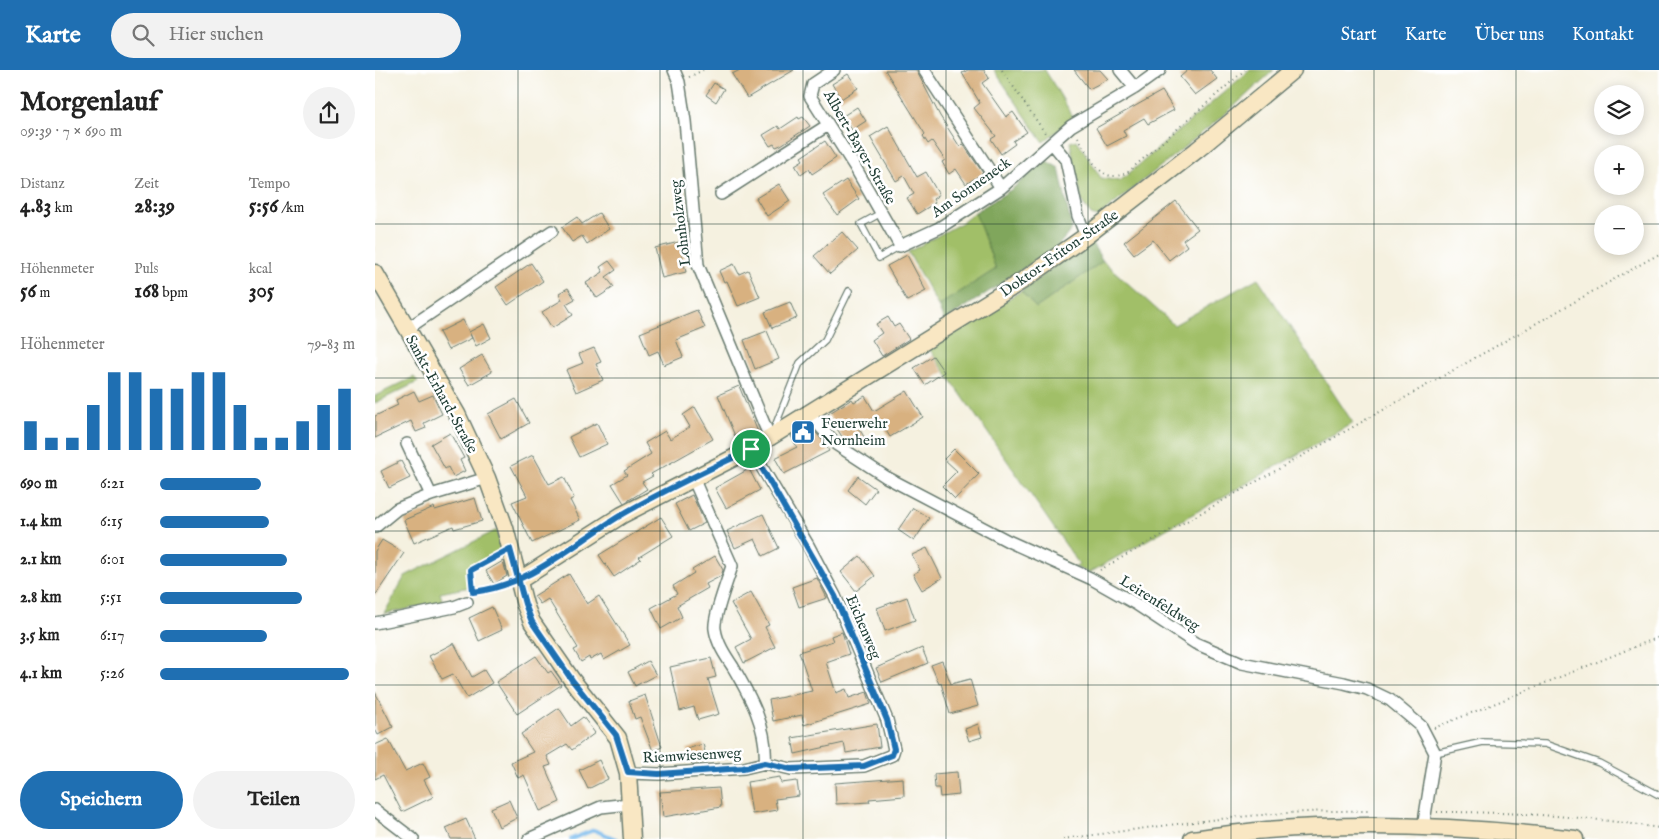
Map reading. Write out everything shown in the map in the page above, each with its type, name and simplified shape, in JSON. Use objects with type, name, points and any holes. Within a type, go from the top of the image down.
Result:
[{"type":"street","name":"Lohnholzweg","points":[[674,70],[679,82],[685,122],[698,265],[770,438]]},
{"type":"street","name":"Albert-Bayer-Straße","points":[[834,70],[813,84],[810,96],[900,246]]},
{"type":"street","points":[[924,70],[1001,188]]},
{"type":"street","points":[[1120,70],[1135,88]]},
{"type":"street","name":"Am Sonneneck","points":[[900,246],[939,228],[1001,188],[1071,126],[1135,88],[1161,70]]},
{"type":"street","name":"Doktor-Friton-Straße","points":[[520,580],[622,515],[770,438],[1022,282],[1086,236],[1197,150],[1293,70]]},
{"type":"street","points":[[721,194],[828,125]]},
{"type":"street","points":[[1052,143],[1066,160],[1078,216],[1086,236]]},
{"type":"street","points":[[407,329],[553,231]]},
{"type":"street","name":"Sankt-Erhard-Straße","points":[[375,273],[457,414],[487,478],[505,528],[525,604],[535,628],[572,680],[616,735],[628,772],[632,839]]},
{"type":"street","name":"Leirenfeldweg","points":[[809,414],[837,445],[886,476],[1007,541],[1090,578],[1135,604],[1195,643],[1242,663],[1344,683],[1367,689],[1390,700],[1421,726],[1435,753]]},
{"type":"street","points":[[407,444],[431,495]]},
{"type":"street","name":"Eichenweg","points":[[751,449],[835,596],[887,720],[894,749],[892,755],[875,763]]},
{"type":"street","points":[[375,527],[397,509],[431,495],[487,478]]},
{"type":"street","points":[[693,478],[732,566],[714,628],[721,648],[745,688],[759,721],[766,746],[765,763]]},
{"type":"street","points":[[375,624],[454,607],[470,597]]},
{"type":"street","points":[[1425,820],[1435,753]]},
{"type":"street","name":"Riemwiesenweg","points":[[628,772],[659,774],[743,768],[765,763],[791,769],[864,766],[875,763]]},
{"type":"street","points":[[529,839],[601,807],[629,804]]},
{"type":"street","points":[[375,810],[413,839]]},
{"type":"street","points":[[1192,839],[1425,820],[1575,839]]},
{"type":"lane","points":[[881,213],[861,224],[879,258],[900,246]]},
{"type":"lane","points":[[770,438],[800,363],[825,340],[849,291]]},
{"type":"lane","points":[[1435,753],[1483,742],[1545,744],[1599,763],[1659,796]]},
{"type":"path","points":[[1002,70],[1052,143]]},
{"type":"path","points":[[1071,126],[1101,172],[1112,178],[1119,177],[1128,172],[1245,70]]},
{"type":"path","points":[[1090,578],[1659,254]]},
{"type":"path","points":[[510,549],[471,570],[470,597],[520,580]]},
{"type":"path","points":[[1445,722],[1659,636]]},
{"type":"path","points":[[1425,820],[1499,812],[1625,822],[1659,828]]},
{"type":"green space","points":[[994,70],[1045,70],[1074,118],[1043,142]]},
{"type":"green space","points":[[1250,70],[1274,70],[1230,110],[1098,217],[1091,215],[1082,202],[1070,142],[1077,140],[1101,178],[1120,181]]},
{"type":"green space","points":[[1045,160],[1059,168],[1072,229],[1058,246],[944,321],[938,306],[996,269],[975,212],[1012,189]]},
{"type":"green space","points":[[975,212],[996,269],[938,306],[908,252],[963,222]]},
{"type":"green space","points":[[1090,240],[1103,261],[1036,308],[1021,291]]},
{"type":"green space","points":[[1103,261],[1174,325],[1258,278],[1353,423],[1089,573],[1075,567],[1079,564],[928,347],[1021,291],[1036,308]]},
{"type":"green space","points":[[414,377],[418,382],[375,403],[375,396]]},
{"type":"green space","points":[[497,530],[501,550],[472,565],[468,574],[470,587],[440,593],[443,602],[384,614],[405,576]]},
{"type":"building","points":[[740,70],[794,70],[747,98],[732,74]]},
{"type":"building","points":[[885,70],[916,70],[940,116],[960,147],[963,144],[983,173],[966,184],[956,169],[949,174],[942,162],[945,160],[932,141],[928,144],[923,136],[925,134]]},
{"type":"building","points":[[968,70],[984,70],[989,78],[982,83],[1006,117],[1013,112],[1027,132],[1013,141],[1015,144],[1001,154],[991,139],[996,136],[974,108],[980,103],[962,73]]},
{"type":"building","points":[[1074,70],[1100,70],[1108,79],[1089,89]]},
{"type":"building","points":[[1188,70],[1210,70],[1217,79],[1195,95],[1180,77]]},
{"type":"building","points":[[848,74],[858,88],[841,99],[832,84]]},
{"type":"building","points":[[714,83],[724,89],[716,102],[706,95]]},
{"type":"building","points":[[1162,91],[1174,110],[1148,124],[1144,118],[1123,130],[1126,136],[1107,146],[1096,128]]},
{"type":"building","points":[[857,107],[866,121],[852,130],[843,116]]},
{"type":"building","points":[[798,117],[799,119],[803,117],[810,126],[781,145],[776,147],[774,144],[770,146],[763,135],[778,126],[780,129]]},
{"type":"building","points":[[888,126],[917,177],[926,172],[939,195],[933,199],[935,203],[917,214],[907,198],[914,194],[904,176],[896,181],[870,137]]},
{"type":"building","points":[[825,141],[836,158],[812,174],[809,169],[801,175],[795,165],[803,160],[801,157]]},
{"type":"building","points":[[846,180],[859,199],[837,215],[823,195]]},
{"type":"building","points":[[779,184],[790,201],[767,216],[756,198]]},
{"type":"building","points":[[1176,201],[1198,229],[1183,240],[1187,246],[1169,260],[1153,240],[1134,254],[1124,242]]},
{"type":"building","points":[[599,213],[609,229],[587,244],[582,236],[572,242],[562,227],[577,217],[582,224]]},
{"type":"building","points":[[842,232],[858,250],[830,274],[814,256]]},
{"type":"building","points":[[679,242],[686,272],[662,278],[655,248]]},
{"type":"building","points":[[907,255],[926,291],[907,301],[887,266]]},
{"type":"building","points":[[609,261],[616,270],[606,277],[614,287],[597,298],[586,283],[603,272],[600,267]]},
{"type":"building","points":[[531,263],[543,281],[508,305],[496,287]]},
{"type":"building","points":[[734,264],[739,274],[748,270],[760,297],[738,306],[727,281],[724,282],[719,271]]},
{"type":"building","points":[[568,288],[575,299],[566,304],[573,315],[552,328],[542,312],[562,300],[559,293]]},
{"type":"building","points":[[790,302],[797,318],[772,328],[765,312]]},
{"type":"building","points":[[697,310],[705,328],[676,340],[683,357],[664,365],[658,351],[649,355],[640,333]]},
{"type":"building","points":[[888,317],[894,327],[899,324],[909,339],[882,356],[872,340],[882,333],[876,324]]},
{"type":"building","points":[[463,320],[472,338],[448,350],[439,332]]},
{"type":"building","points":[[484,324],[491,338],[476,346],[469,332]]},
{"type":"building","points":[[767,331],[779,359],[755,369],[744,340]]},
{"type":"building","points":[[594,348],[601,362],[596,364],[603,380],[576,392],[566,370],[583,363],[579,354]]},
{"type":"building","points":[[482,355],[492,372],[469,385],[459,369]]},
{"type":"building","points":[[933,356],[944,372],[925,385],[914,368]]},
{"type":"building","points":[[739,386],[758,432],[737,441],[718,395]]},
{"type":"building","points":[[414,391],[419,401],[433,395],[442,414],[424,423],[426,428],[416,432],[411,421],[375,438],[375,416],[398,405],[396,400]]},
{"type":"building","points":[[907,391],[923,417],[890,437],[877,416],[858,427],[866,440],[854,447],[844,440],[828,414],[852,399],[854,402],[865,396],[874,411]]},
{"type":"building","points":[[516,399],[529,423],[501,439],[488,414]]},
{"type":"building","points":[[695,407],[713,439],[651,474],[653,476],[642,482],[647,489],[624,503],[612,484],[627,475],[624,471],[651,454],[645,443],[665,431],[670,439],[690,427],[683,415]]},
{"type":"building","points":[[597,423],[607,444],[579,457],[569,437]]},
{"type":"building","points":[[809,425],[824,442],[829,451],[784,474],[775,458],[797,447],[791,436]]},
{"type":"building","points":[[450,433],[464,458],[460,460],[465,471],[453,477],[448,467],[445,469],[431,444]]},
{"type":"building","points":[[954,449],[979,474],[955,499],[942,486],[957,471],[944,459]]},
{"type":"building","points":[[533,455],[549,484],[564,477],[574,498],[570,500],[580,520],[532,543],[512,502],[527,496],[511,466]]},
{"type":"building","points":[[401,461],[410,478],[389,488],[381,471]]},
{"type":"building","points":[[749,469],[760,490],[726,508],[715,488]]},
{"type":"building","points":[[858,476],[876,489],[865,504],[848,490]]},
{"type":"building","points":[[692,495],[705,523],[689,531],[675,504]]},
{"type":"building","points":[[475,498],[482,521],[454,529],[453,526],[414,543],[404,520],[434,507],[435,510]]},
{"type":"building","points":[[913,508],[929,518],[914,541],[898,530]]},
{"type":"building","points":[[763,514],[779,548],[763,556],[755,539],[735,548],[727,531]]},
{"type":"building","points":[[661,517],[673,536],[639,557],[641,559],[614,577],[599,555]]},
{"type":"building","points":[[382,540],[404,553],[375,596],[375,551]]},
{"type":"building","points":[[927,548],[942,578],[922,590],[913,574],[920,570],[912,555]]},
{"type":"building","points":[[715,556],[723,570],[721,576],[706,584],[708,588],[677,606],[682,617],[661,629],[651,608],[677,594],[673,586],[694,573],[692,570]]},
{"type":"building","points":[[860,556],[875,576],[856,591],[841,572]]},
{"type":"building","points":[[503,561],[507,576],[494,584],[486,571]]},
{"type":"building","points":[[569,574],[587,604],[599,596],[630,645],[604,660],[601,654],[590,660],[589,657],[581,662],[574,650],[578,648],[548,599],[540,604],[534,596]]},
{"type":"building","points":[[817,578],[827,598],[799,607],[792,587]]},
{"type":"building","points":[[751,592],[769,625],[765,627],[775,647],[744,663],[736,647],[751,639],[731,603]]},
{"type":"building","points":[[907,597],[915,620],[885,631],[877,608]]},
{"type":"building","points":[[492,607],[502,630],[479,641],[469,618]]},
{"type":"building","points":[[842,632],[849,654],[826,662],[836,693],[846,689],[849,698],[867,692],[871,704],[804,725],[802,715],[773,721],[769,700],[812,691],[799,652],[833,641],[831,636]]},
{"type":"building","points":[[454,643],[472,677],[484,670],[492,683],[467,698],[453,674],[442,679],[429,656]]},
{"type":"building","points":[[922,648],[928,663],[882,682],[876,668]]},
{"type":"building","points":[[536,656],[548,673],[551,671],[561,685],[517,714],[496,682]]},
{"type":"building","points":[[711,658],[716,677],[708,679],[719,714],[698,720],[694,707],[680,711],[670,667]]},
{"type":"building","points":[[648,661],[656,675],[635,686],[628,672]]},
{"type":"building","points":[[942,661],[951,684],[970,679],[978,706],[950,714],[941,683],[939,684],[931,665]]},
{"type":"building","points":[[375,692],[393,727],[378,735],[375,729]]},
{"type":"building","points":[[645,695],[662,747],[653,751],[640,717],[635,719],[629,701]]},
{"type":"building","points":[[559,708],[571,726],[583,717],[595,733],[572,750],[567,744],[547,756],[551,765],[545,767],[560,802],[540,811],[524,775],[518,778],[511,762],[533,752],[521,734]]},
{"type":"building","points":[[877,724],[880,747],[846,753],[844,743],[795,754],[792,738]]},
{"type":"building","points":[[978,724],[982,737],[969,741],[965,729]]},
{"type":"building","points":[[388,739],[405,771],[423,763],[430,777],[424,780],[433,797],[402,812],[383,775],[375,779],[375,745]]},
{"type":"building","points":[[703,744],[707,759],[692,764],[687,749]]},
{"type":"building","points":[[599,760],[608,779],[588,789],[579,770]]},
{"type":"building","points":[[957,772],[959,795],[940,797],[939,788],[935,788],[934,774]]},
{"type":"building","points":[[780,777],[781,783],[797,781],[799,796],[775,799],[777,810],[752,814],[747,782]]},
{"type":"building","points":[[903,778],[904,796],[869,799],[870,802],[836,804],[835,783]]},
{"type":"building","points":[[719,788],[721,807],[663,817],[660,792]]},
{"type":"building","points":[[509,800],[517,818],[499,827],[491,808]]},
{"type":"building","points":[[466,819],[475,839],[451,839],[446,828]]},
{"type":"waterway","points":[[571,839],[594,830],[616,839]]},
{"type":"place","name":"Feuerwehr Nornheim","points":[[803,432]]},
{"type":"route","points":[[751,449],[622,515],[520,580],[494,590],[473,592],[471,570],[510,549],[520,580],[525,604],[532,622],[572,680],[618,738],[628,772],[659,774],[743,768],[765,763],[791,769],[864,766],[874,764],[892,755],[894,749],[887,720],[835,596],[808,545],[751,449]]}]
